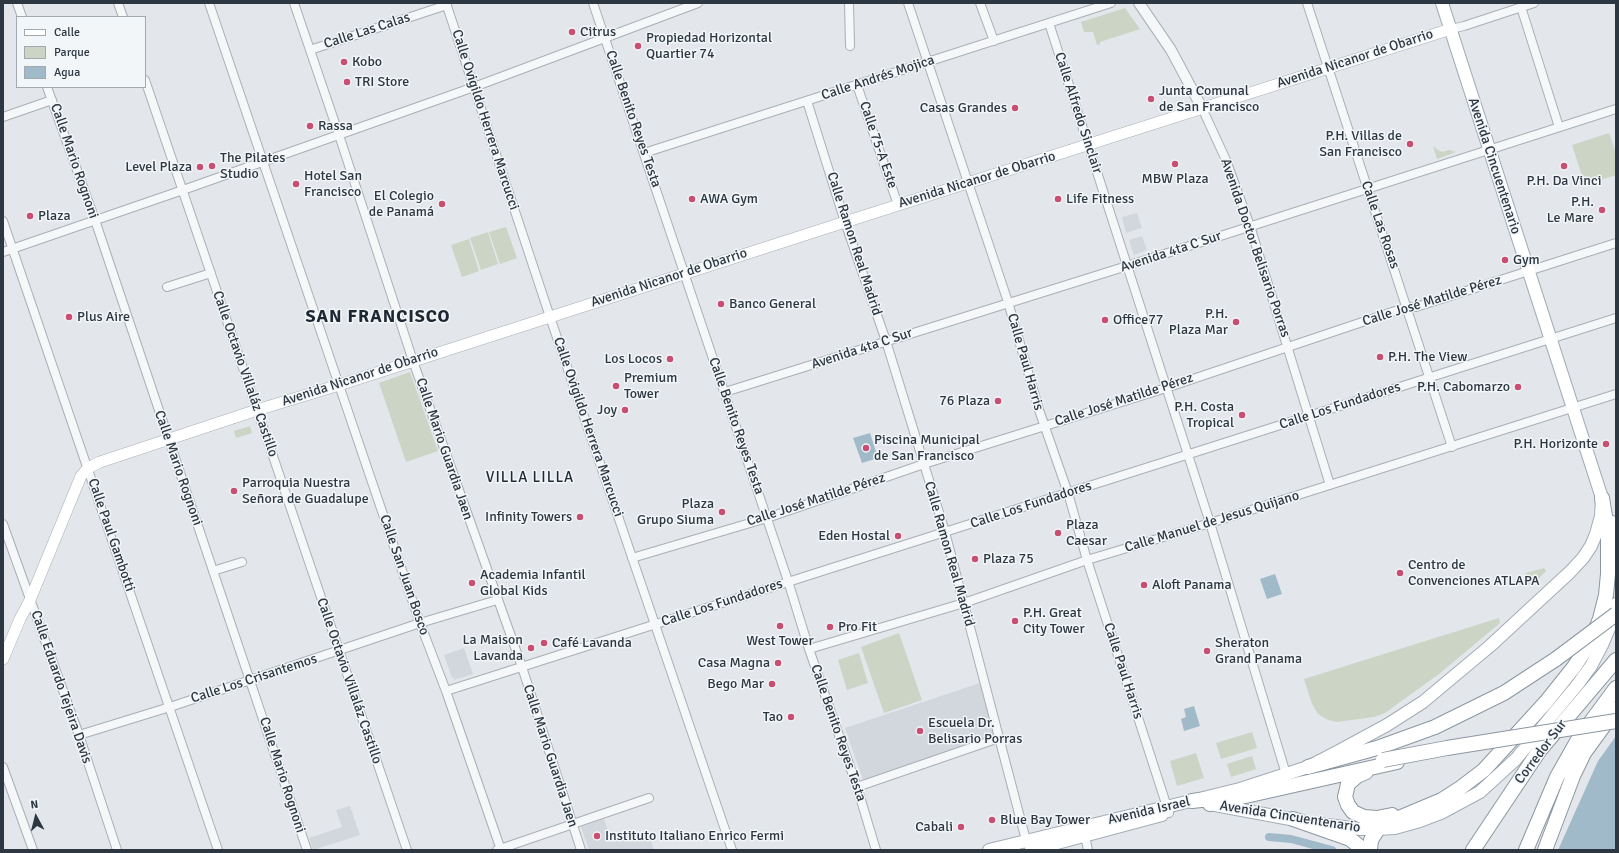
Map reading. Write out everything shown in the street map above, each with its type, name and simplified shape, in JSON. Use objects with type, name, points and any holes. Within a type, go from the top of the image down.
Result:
[{"type":"highway","points":[[1602,496],[1616,516]]},
{"type":"highway","points":[[1370,850],[1371,840],[1383,824],[1442,800],[1471,781],[1495,760],[1546,702],[1574,667],[1591,641],[1600,619],[1606,595],[1608,574],[1608,534],[1602,496]]},
{"type":"highway","points":[[1308,767],[1377,748],[1435,727],[1504,693],[1556,659],[1616,614]]},
{"type":"highway","name":"Corredor Sur","points":[[1472,850],[1539,751],[1616,660]]},
{"type":"highway","name":"Corredor Sur","points":[[1526,850],[1557,776],[1579,738],[1616,688]]},
{"type":"highway","points":[[1545,850],[1573,776],[1584,753],[1616,709]]},
{"type":"highway","points":[[1210,804],[1382,762],[1447,748],[1616,721]]},
{"type":"highway","points":[[1192,801],[1241,794],[1345,767],[1401,761],[1449,752],[1616,728]]},
{"type":"highway","points":[[1382,762],[1357,776],[1348,784],[1346,801],[1350,809],[1356,815],[1368,818],[1382,818],[1442,800]]},
{"type":"highway","points":[[1293,819],[1350,839],[1364,850]]},
{"type":"main road","name":"Avenida Cincuentenario","points":[[1442,3],[1616,542]]},
{"type":"main road","name":"Avenida Nicanor de Obarrio","points":[[88,468],[100,462],[257,410],[1450,29]]},
{"type":"main road","points":[[3,659],[30,600],[81,476],[88,468]]},
{"type":"main road","name":"Avenida Cincuentenario","points":[[1308,767],[1388,725],[1423,702],[1502,635],[1583,558],[1596,534],[1601,516],[1602,496]]},
{"type":"main road","name":"Avenida Cincuentenario","points":[[1168,809],[1210,804],[1326,825],[1377,830],[1407,825],[1441,813],[1480,792],[1498,777],[1521,753],[1591,666],[1614,619],[1616,604]]},
{"type":"main road","name":"Avenida Israel","points":[[988,850],[1029,847],[1085,836],[1192,801],[1240,789],[1308,767]]},
{"type":"main road","name":"Avenida Israel","points":[[1029,847],[1168,809]]},
{"type":"street","points":[[17,3],[22,16]]},
{"type":"street","points":[[118,3],[123,16]]},
{"type":"street","name":"Calle San Juan Bosco","points":[[209,3],[420,623],[446,691],[499,850]]},
{"type":"street","name":"Calle Mario Guardia Jaen","points":[[294,3],[413,361],[522,667],[581,850]]},
{"type":"street","name":"Calle Benito Reyes Testa","points":[[593,3],[857,787],[876,850]]},
{"type":"street","points":[[3,252],[474,87],[698,3]]},
{"type":"street","points":[[849,3],[850,46]]},
{"type":"street","name":"Calle Paul Harris","points":[[908,3],[1008,302],[1045,426],[1068,493],[1087,560],[1168,809]]},
{"type":"street","points":[[980,3],[994,41]]},
{"type":"street","name":"Calle Andrés Mojica","points":[[644,153],[1111,3]]},
{"type":"street","name":"Avenida Doctor Belisario Porras","points":[[1139,3],[1171,50],[1202,108],[1226,160],[1250,226],[1330,485]]},
{"type":"street","name":"Calle Las Rosas","points":[[1307,3],[1452,447]]},
{"type":"street","points":[[1450,29],[1464,26],[1534,3]]},
{"type":"street","name":"Calle Las Calas","points":[[310,50],[446,4]]},
{"type":"street","name":"Calle Ovigildo Herrera Marcucci","points":[[446,4],[654,625],[732,850]]},
{"type":"street","points":[[1521,7],[1559,127]]},
{"type":"street","name":"Calle Alfredo Sinclair","points":[[1049,23],[1210,523],[1286,774]]},
{"type":"street","name":"Calle Octavio Villaláz Castillo","points":[[146,83],[407,850]]},
{"type":"street","name":"Calle 75-A Este","points":[[857,85],[898,205]]},
{"type":"street","name":"Calle Mario Rognoni","points":[[47,88],[95,220],[307,850]]},
{"type":"street","points":[[3,117],[52,100]]},
{"type":"street","name":"Calle Ramon Real Madrid","points":[[807,101],[845,222],[886,341],[945,532],[1029,847]]},
{"type":"street","name":"Avenida 4ta C Sur","points":[[725,392],[1008,302],[1127,266],[1616,109]]},
{"type":"street","name":"Calle Paul Gambotti","points":[[3,221],[218,850]]},
{"type":"street","name":"Calle José Matilde Pérez","points":[[632,558],[767,518],[924,464],[1166,388],[1287,346],[1407,307],[1416,306],[1528,272],[1616,243]]},
{"type":"street","points":[[167,287],[211,273]]},
{"type":"street","name":"Calle Los Fundadores","points":[[446,691],[1616,318]]},
{"type":"street","name":"Calle Manuel de Jesus Quijano","points":[[809,648],[964,603],[1087,560],[1210,523],[1573,409],[1616,394]]},
{"type":"street","name":"Calle Eduardo Tejeira Davis","points":[[3,524],[79,735],[117,850]]},
{"type":"street","points":[[213,571],[242,562]]},
{"type":"street","name":"Calle Los Crisantemos","points":[[79,735],[170,707],[420,623],[497,600]]},
{"type":"street","points":[[857,787],[999,738]]},
{"type":"street","points":[[3,767],[33,850]]},
{"type":"street","points":[[499,850],[649,798]]},
{"type":"street","points":[[1085,836],[1088,850]]},
{"type":"shaded area","points":[[1137,213],[1142,228],[1126,233],[1122,217]]},
{"type":"shaded area","points":[[1142,236],[1147,250],[1134,255],[1129,240]]},
{"type":"shaded area","points":[[464,648],[473,674],[454,680],[444,655]]},
{"type":"shaded area","name":"Escuela Dr. Belisario Porras","points":[[980,683],[994,735],[863,780],[845,728]]},
{"type":"shaded area","points":[[350,806],[360,835],[313,850],[309,838],[342,827],[336,810]]},
{"type":"shaded area","name":"Instituto Italiano Enrico Fermi","points":[[604,819],[612,842],[647,830],[654,850],[589,850],[581,827]]},
{"type":"green space","points":[[1125,8],[1140,29],[1100,42],[1100,44],[1097,45],[1093,32],[1084,32],[1081,22]]},
{"type":"green space","points":[[1609,133],[1616,153],[1616,175],[1585,185],[1572,145]]},
{"type":"green space","points":[[1433,146],[1442,152],[1449,150],[1456,152],[1437,159]]},
{"type":"green space","points":[[506,227],[517,258],[500,264],[489,232]]},
{"type":"green space","points":[[488,232],[498,264],[481,270],[470,238]]},
{"type":"green space","points":[[469,239],[479,271],[462,277],[451,245]]},
{"type":"green space","points":[[410,372],[438,451],[406,462],[379,383]]},
{"type":"green space","points":[[250,426],[252,433],[236,438],[234,431]]},
{"type":"green space","points":[[1544,568],[1546,571],[1532,585],[1527,584],[1526,573]]},
{"type":"green space","points":[[1499,618],[1500,623],[1439,674],[1385,713],[1374,717],[1337,722],[1328,720],[1318,714],[1312,704],[1304,679]]},
{"type":"green space","points":[[899,633],[922,700],[884,713],[861,647]]},
{"type":"green space","points":[[859,653],[868,683],[847,690],[838,660]]},
{"type":"green space","points":[[1252,732],[1257,748],[1221,759],[1216,743]]},
{"type":"green space","points":[[1196,753],[1204,778],[1177,786],[1170,761]]},
{"type":"green space","points":[[1252,756],[1256,769],[1231,777],[1227,764]]},
{"type":"water","name":"Piscina Municipal de San Francisco","points":[[870,433],[878,458],[862,463],[853,438]]},
{"type":"water","points":[[1275,574],[1282,594],[1267,599],[1260,579]]},
{"type":"water","points":[[1194,706],[1200,726],[1184,731],[1181,719],[1186,717],[1184,709]]},
{"type":"water","points":[[1616,736],[1616,850],[1558,850],[1598,761]]},
{"type":"waterway","points":[[1269,837],[1291,839],[1332,850]]},
{"type":"place","name":"Citrus","points":[[572,32]]},
{"type":"place","name":"Propiedad Horizontal Quartier 74","points":[[638,46]]},
{"type":"place","name":"Kobo","points":[[344,62]]},
{"type":"place","name":"TRI Store","points":[[347,82]]},
{"type":"place","name":"Junta Comunal de San Francisco","points":[[1151,99]]},
{"type":"place","name":"Casas Grandes","points":[[1015,108]]},
{"type":"place","name":"Rassa","points":[[310,126]]},
{"type":"place","name":"P.H. Villas de San Francisco","points":[[1410,144]]},
{"type":"place","name":"MBW Plaza","points":[[1175,164]]},
{"type":"place","name":"The Pilates Studio","points":[[212,166]]},
{"type":"place","name":"P.H. Da Vinci","points":[[1564,166]]},
{"type":"place","name":"Level Plaza","points":[[200,167]]},
{"type":"place","name":"Hotel San Francisco","points":[[296,184]]},
{"type":"place","name":"AWA Gym","points":[[692,199]]},
{"type":"place","name":"Life Fitness","points":[[1058,199]]},
{"type":"place","name":"El Colegio de Panamá","points":[[442,204]]},
{"type":"place","name":"P.H. Le Mare","points":[[1602,210]]},
{"type":"place","name":"Plaza","points":[[30,216]]},
{"type":"place","name":"Gym","points":[[1505,260]]},
{"type":"place","name":"Banco General","points":[[721,304]]},
{"type":"place","name":"Plus Aire","points":[[69,317]]},
{"type":"place","name":"Office77","points":[[1105,320]]},
{"type":"place","name":"P.H. Plaza Mar","points":[[1236,322]]},
{"type":"place","name":"P.H. The View","points":[[1380,357]]},
{"type":"place","name":"Los Locos","points":[[670,359]]},
{"type":"place","name":"Premium Tower","points":[[616,386]]},
{"type":"place","name":"P.H. Cabomarzo","points":[[1518,387]]},
{"type":"place","name":"76 Plaza","points":[[998,401]]},
{"type":"place","name":"Joy","points":[[625,410]]},
{"type":"place","name":"P.H. Costa Tropical","points":[[1242,415]]},
{"type":"place","name":"P.H. Horizonte","points":[[1606,444]]},
{"type":"place","name":"Piscina Municipal de San Francisco","points":[[866,448]]},
{"type":"place","name":"Parroquia Nuestra Señora de Guadalupe","points":[[234,491]]},
{"type":"place","name":"Plaza Grupo Siuma","points":[[722,512]]},
{"type":"place","name":"Infinity Towers","points":[[580,517]]},
{"type":"place","name":"Plaza Caesar","points":[[1058,533]]},
{"type":"place","name":"Eden Hostal","points":[[898,536]]},
{"type":"place","name":"Plaza 75","points":[[975,559]]},
{"type":"place","name":"Centro de Convenciones ATLAPA","points":[[1400,573]]},
{"type":"place","name":"Academia Infantil Global Kids","points":[[472,583]]},
{"type":"place","name":"Aloft Panama","points":[[1144,585]]},
{"type":"place","name":"P.H. Great City Tower","points":[[1015,621]]},
{"type":"place","name":"West Tower","points":[[780,626]]},
{"type":"place","name":"Pro Fit","points":[[830,627]]},
{"type":"place","name":"Café Lavanda","points":[[544,643]]},
{"type":"place","name":"La Maison Lavanda","points":[[531,648]]},
{"type":"place","name":"Sheraton Grand Panama","points":[[1207,651]]},
{"type":"place","name":"Casa Magna","points":[[778,663]]},
{"type":"place","name":"Bego Mar","points":[[772,684]]},
{"type":"place","name":"Tao","points":[[791,717]]},
{"type":"place","name":"Escuela Dr. Belisario Porras","points":[[920,731]]},
{"type":"place","name":"Blue Bay Tower","points":[[992,820]]},
{"type":"place","name":"Cabali","points":[[961,827]]},
{"type":"place","name":"Instituto Italiano Enrico Fermi","points":[[597,836]]},
{"type":"district","name":"SAN FRANCISCO","points":[[378,317]]},
{"type":"district","name":"VILLA LILLA","points":[[530,478]]}]
